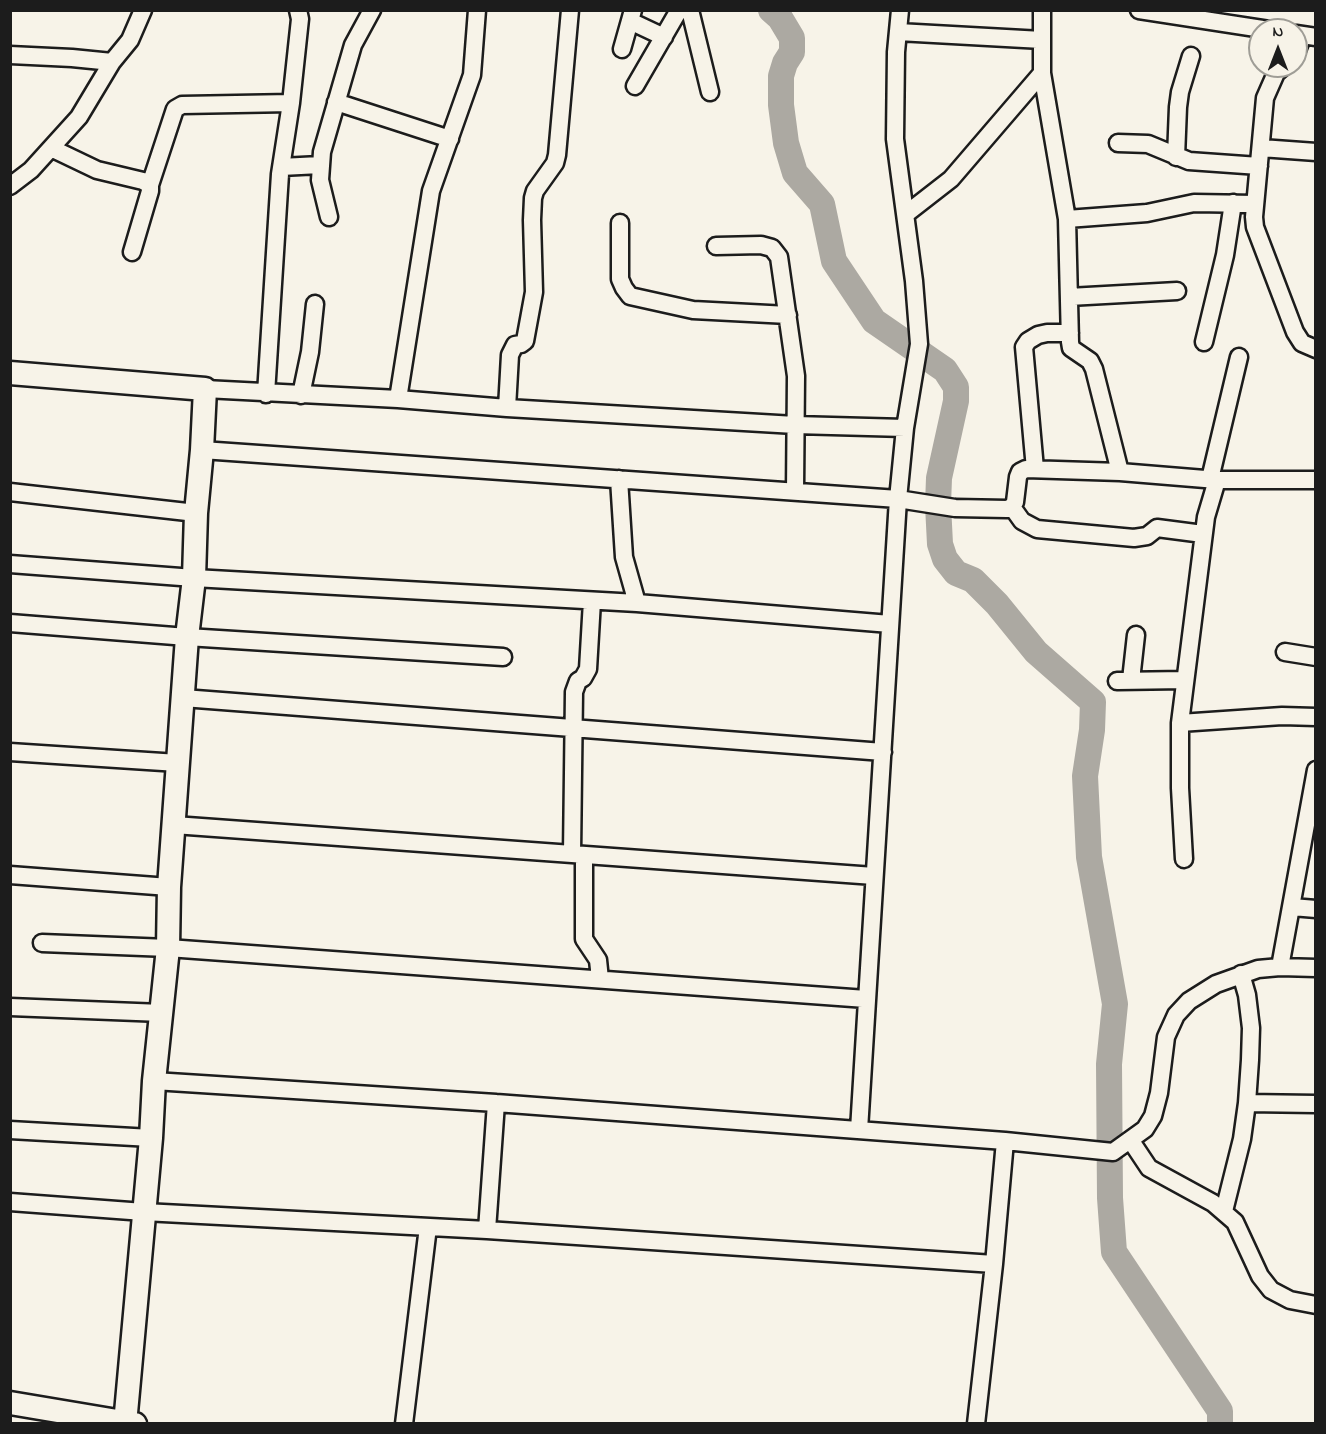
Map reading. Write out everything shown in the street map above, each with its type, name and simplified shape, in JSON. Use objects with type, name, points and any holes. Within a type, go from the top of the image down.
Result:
[{"type":"street","points":[[10,186],[31,170],[79,117],[112,62],[130,40],[143,10]]},
{"type":"street","points":[[266,394],[281,167],[291,103],[300,19],[298,10]]},
{"type":"street","points":[[329,217],[320,180],[321,152],[353,45],[372,10]]},
{"type":"street","points":[[398,399],[431,191],[472,75],[477,10]]},
{"type":"street","points":[[507,408],[510,355],[515,345],[525,341],[534,292],[533,198],[535,190],[555,163],[557,155],[570,10]]},
{"type":"street","points":[[635,86],[679,10]]},
{"type":"street","points":[[690,10],[710,92]]},
{"type":"street","points":[[859,1130],[898,498],[905,428],[919,344],[906,214],[895,139],[900,10]]},
{"type":"street","points":[[1042,10],[1042,73],[1067,219],[1071,348],[1090,361],[1094,369],[1120,472]]},
{"type":"street","points":[[1139,10],[1248,27]]},
{"type":"street","points":[[622,49],[632,16],[664,37]]},
{"type":"street","points":[[898,32],[1042,40]]},
{"type":"street","points":[[10,56],[112,62]]},
{"type":"street","points":[[1176,157],[1180,92],[1191,56]]},
{"type":"street","points":[[906,214],[951,179],[1042,73]]},
{"type":"street","points":[[1274,78],[1265,98],[1255,227],[1295,332],[1302,343],[1316,349]]},
{"type":"street","points":[[336,102],[450,139]]},
{"type":"street","points":[[132,252],[150,185],[175,109],[182,105],[291,103]]},
{"type":"street","points":[[1118,143],[1148,144],[1176,157],[1202,163],[1259,166]]},
{"type":"street","points":[[51,148],[97,170],[143,181],[150,185]]},
{"type":"street","points":[[1261,148],[1316,152]]},
{"type":"street","points":[[281,167],[320,165]]},
{"type":"street","points":[[1067,219],[1147,213],[1194,203],[1255,204]]},
{"type":"street","points":[[1204,342],[1225,255],[1233,203]]},
{"type":"street","points":[[620,223],[620,279],[630,296],[693,309],[788,315]]},
{"type":"street","points":[[716,246],[761,245],[772,248],[779,257],[796,376],[795,491]]},
{"type":"street","points":[[1069,297],[1177,291]]},
{"type":"street","points":[[301,395],[310,351],[315,304]]},
{"type":"street","points":[[1035,469],[1024,347],[1028,341],[1038,335],[1070,333]]},
{"type":"street","points":[[1184,859],[1180,788],[1180,723],[1203,534],[1239,357]]},
{"type":"street","points":[[10,374],[266,394],[398,399],[507,408],[795,425],[905,428]]},
{"type":"street","points":[[10,1403],[129,1423],[154,1081],[168,948],[169,887],[187,637],[194,578],[205,389]]},
{"type":"street","points":[[202,450],[898,498],[956,508],[1008,509],[1012,507],[1015,502],[1020,472],[1026,469],[1120,472],[1213,479],[1316,480]]},
{"type":"street","points":[[619,479],[624,557],[637,603]]},
{"type":"street","points":[[10,492],[196,513]]},
{"type":"street","points":[[1012,507],[1022,521],[1037,529],[1134,538],[1147,536],[1157,528],[1203,534]]},
{"type":"street","points":[[10,564],[194,578],[637,603],[890,624]]},
{"type":"street","points":[[592,601],[588,669],[575,687],[574,729],[578,854],[584,939],[598,960],[600,979]]},
{"type":"street","points":[[10,623],[502,657]]},
{"type":"street","points":[[1136,635],[1124,681],[1185,680]]},
{"type":"street","points":[[1285,652],[1316,657]]},
{"type":"street","points":[[183,698],[883,752]]},
{"type":"street","points":[[1180,723],[1282,716],[1316,717]]},
{"type":"street","points":[[10,752],[178,763]]},
{"type":"street","points":[[1280,967],[1292,907],[1310,844],[1308,807],[1316,770]]},
{"type":"street","points":[[174,825],[874,876]]},
{"type":"street","points":[[10,875],[169,887]]},
{"type":"street","points":[[1292,907],[1316,909]]},
{"type":"street","points":[[42,943],[168,948],[866,999]]},
{"type":"street","points":[[154,1081],[859,1130],[1005,1141],[1106,1152],[1131,1141],[1145,1130],[1153,1116],[1159,1094],[1166,1037],[1176,1015],[1189,1000],[1203,991],[1258,969],[1316,968]]},
{"type":"street","points":[[1224,1210],[1242,1139],[1247,1103],[1251,1028],[1241,974]]},
{"type":"street","points":[[10,1007],[162,1013]]},
{"type":"street","points":[[487,1230],[496,1103]]},
{"type":"street","points":[[1247,1103],[1316,1104]]},
{"type":"street","points":[[10,1130],[151,1138]]},
{"type":"street","points":[[976,1424],[1005,1141]]},
{"type":"street","points":[[1131,1141],[1149,1168],[1224,1210],[1244,1237],[1265,1284],[1281,1296],[1316,1305]]},
{"type":"street","points":[[10,1202],[144,1212],[487,1230],[994,1264]]},
{"type":"street","points":[[404,1424],[428,1227]]},
{"type":"waterway","points":[[771,10],[780,18],[792,38],[792,52],[781,76],[781,105],[786,143],[795,173],[822,204],[834,261],[874,321],[945,370],[956,387],[956,401],[939,478],[940,544],[945,559],[956,573],[973,580],[997,604],[1036,652],[1093,702],[1092,730],[1085,776],[1089,857],[1115,1004],[1109,1064],[1110,1198],[1114,1252],[1220,1411],[1220,1424]]}]
